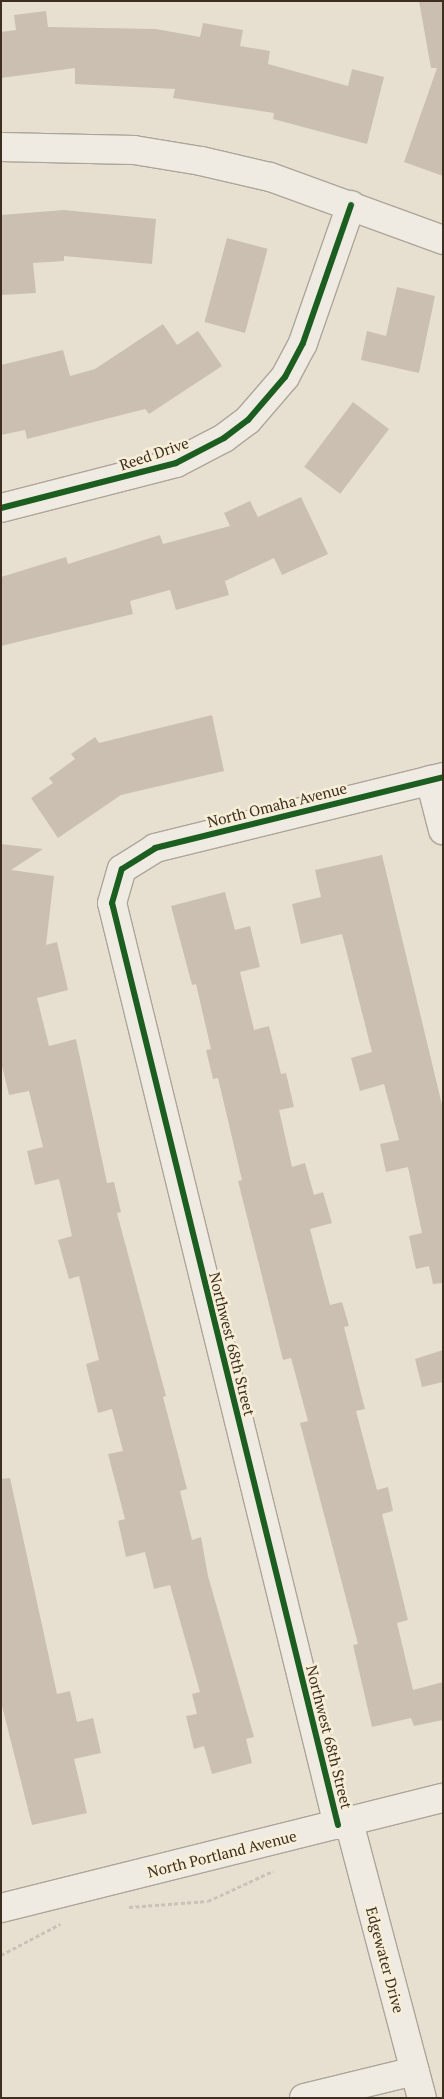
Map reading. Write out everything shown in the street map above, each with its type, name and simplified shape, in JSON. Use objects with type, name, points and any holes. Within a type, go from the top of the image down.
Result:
[{"type":"street","points":[[1,147],[134,150],[201,161],[270,177],[443,240]]},
{"type":"street","name":"Reed Drive","points":[[1,508],[176,463],[248,420],[285,377],[303,343],[351,205]]},
{"type":"street","points":[[437,778],[443,830]]},
{"type":"street","name":"North Omaha Avenue","points":[[122,869],[155,848],[437,778]]},
{"type":"street","name":"Northwest 68th Street","points":[[122,869],[112,903],[114,919],[343,1824]]},
{"type":"street","name":"North Portland Avenue","points":[[1,1908],[443,1798]]},
{"type":"street","name":"Edgewater Drive","points":[[343,1824],[422,2098]]},
{"type":"street","points":[[304,2098],[415,2071]]},
{"type":"path","points":[[123,1907],[208,1900],[277,1869]]},
{"type":"path","points":[[1,1955],[68,1919]]},
{"type":"building","points":[[419,1],[443,1],[443,176],[404,162],[437,68],[431,68]]},
{"type":"building","points":[[46,11],[48,27],[156,29],[200,37],[203,23],[243,30],[240,46],[270,51],[268,64],[348,86],[352,69],[384,77],[367,144],[273,119],[274,113],[173,98],[175,89],[75,84],[75,68],[1,78],[1,32],[16,30],[14,15]]},
{"type":"building","points":[[64,210],[156,219],[152,264],[64,256],[64,261],[33,263],[36,293],[1,295],[1,215]]},
{"type":"building","points":[[227,238],[268,249],[245,333],[204,322]]},
{"type":"building","points":[[397,287],[435,296],[419,373],[361,360],[367,331],[386,336]]},
{"type":"building","points":[[163,324],[177,345],[198,331],[222,366],[149,414],[145,409],[27,439],[25,430],[1,435],[1,365],[63,350],[70,376],[95,369]]},
{"type":"building","points":[[353,402],[389,429],[340,494],[304,467]]},
{"type":"building","points":[[301,497],[328,554],[282,575],[274,558],[225,581],[229,595],[176,610],[170,590],[130,601],[133,614],[1,646],[1,577],[66,557],[68,564],[160,535],[163,544],[230,526],[224,513],[250,501],[258,517]]},
{"type":"building","points":[[212,715],[224,771],[121,795],[58,838],[31,798],[53,783],[49,778],[75,759],[71,754],[95,737],[99,743]]},
{"type":"building","points":[[1,844],[43,849],[11,870],[54,876],[46,945],[57,942],[68,990],[37,998],[49,1046],[76,1039],[107,1183],[114,1182],[121,1212],[117,1213],[166,1396],[163,1397],[187,1489],[180,1491],[192,1540],[201,1537],[208,1576],[254,1737],[246,1739],[252,1763],[212,1774],[204,1746],[194,1749],[186,1716],[197,1714],[192,1694],[200,1692],[170,1585],[154,1589],[145,1552],[126,1557],[118,1521],[125,1519],[108,1454],[123,1451],[112,1409],[98,1413],[86,1364],[99,1360],[79,1276],[69,1279],[58,1240],[72,1236],[59,1179],[35,1185],[27,1151],[43,1147],[29,1091],[9,1095],[1,1062]]},
{"type":"building","points":[[382,855],[443,1109],[443,1283],[433,1284],[429,1266],[416,1269],[409,1236],[422,1233],[408,1167],[386,1172],[380,1144],[399,1140],[384,1084],[360,1091],[351,1058],[372,1052],[342,934],[301,944],[292,904],[321,897],[315,870]]},
{"type":"building","points":[[225,892],[235,930],[250,926],[260,967],[240,972],[254,1030],[269,1026],[281,1074],[286,1073],[294,1107],[279,1110],[292,1167],[305,1163],[314,1195],[323,1192],[332,1223],[310,1229],[330,1305],[342,1302],[349,1326],[344,1327],[365,1409],[356,1411],[377,1490],[388,1487],[393,1511],[382,1514],[408,1620],[397,1623],[413,1690],[443,1682],[443,1720],[414,1726],[411,1718],[372,1727],[353,1645],[358,1644],[300,1423],[308,1421],[291,1358],[283,1360],[238,1181],[242,1180],[218,1078],[213,1079],[206,1050],[211,1049],[196,984],[192,985],[171,906]]},
{"type":"building","points":[[443,1350],[443,1382],[422,1387],[415,1359]]},
{"type":"building","points":[[10,1478],[57,1694],[70,1691],[77,1722],[93,1718],[101,1753],[74,1759],[87,1813],[32,1825],[1,1702],[1,1479]]},
{"type":"cycle path","points":[[1,508],[176,463],[224,438],[248,420],[285,377],[303,343],[351,205]]},
{"type":"cycle path","points":[[338,1825],[112,903],[122,869],[155,848],[443,777]]}]
